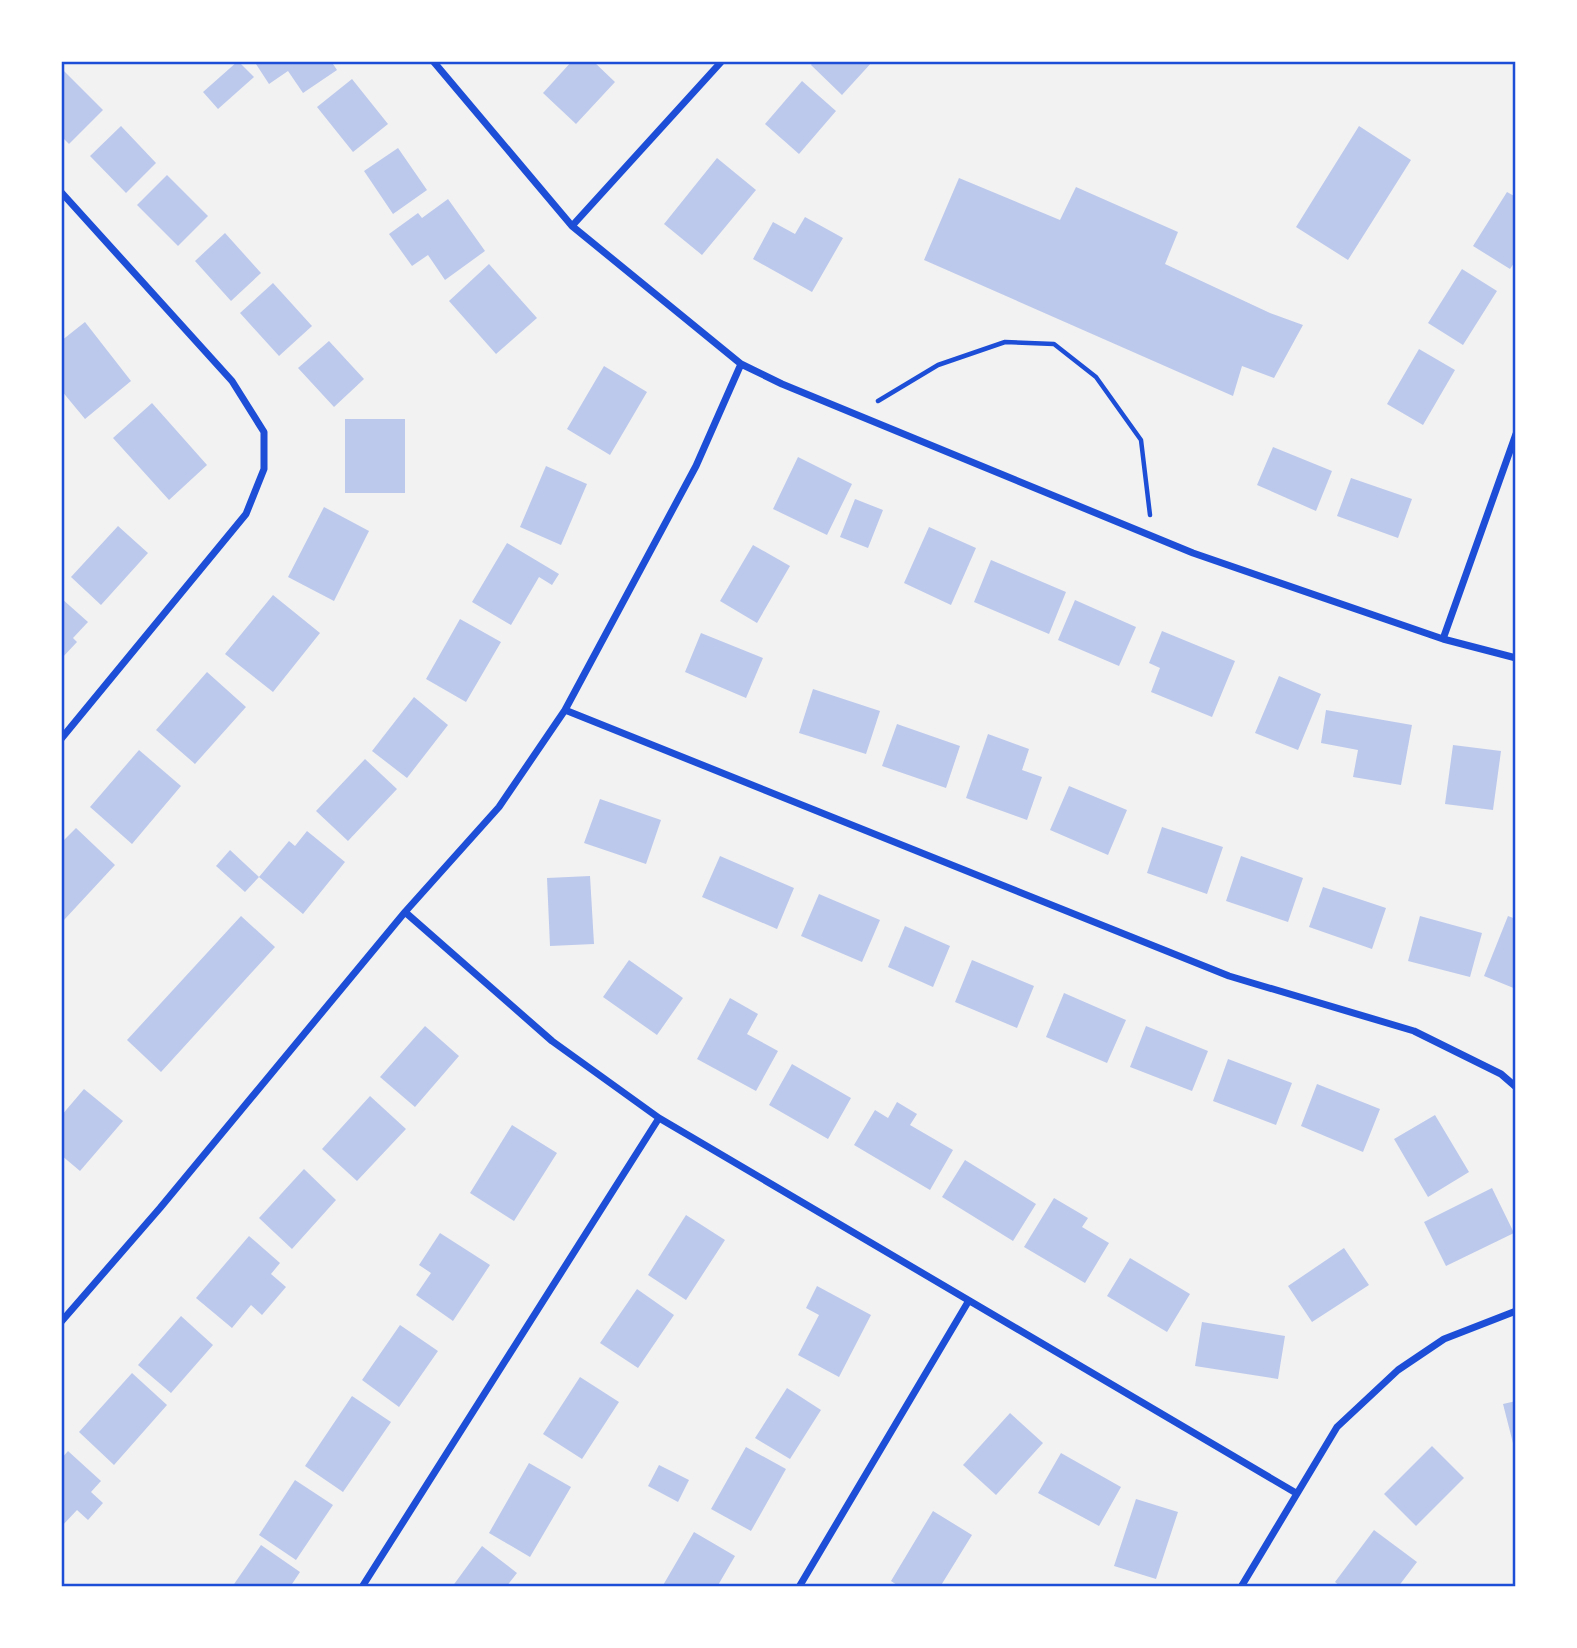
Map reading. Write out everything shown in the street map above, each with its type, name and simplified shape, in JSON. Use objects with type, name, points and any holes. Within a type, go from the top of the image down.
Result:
[{"type":"street","points":[[433,61],[572,226],[741,364],[1193,553],[1443,639],[1516,658]]},
{"type":"street","points":[[572,226],[722,61]]},
{"type":"street","points":[[61,192],[232,381],[264,432],[264,469],[246,514],[61,739]]},
{"type":"street","points":[[61,1322],[160,1208],[405,912],[499,807],[565,709],[696,466],[741,364]]},
{"type":"street","points":[[1443,639],[1516,434]]},
{"type":"street","points":[[565,709],[1229,976],[1414,1031],[1501,1074],[1516,1087]]},
{"type":"street","points":[[405,912],[552,1041],[659,1118],[1296,1493]]},
{"type":"street","points":[[362,1587],[659,1118]]},
{"type":"street","points":[[799,1587],[968,1302]]},
{"type":"street","points":[[1241,1587],[1337,1427],[1398,1370],[1444,1339],[1516,1311]]},
{"type":"path","points":[[856,414],[938,365],[1005,342],[1054,344],[1096,377],[1141,440],[1152,535]]},
{"type":"building","points":[[238,61],[254,77],[218,109],[203,92]]},
{"type":"building","points":[[254,61],[331,61],[337,70],[303,93],[288,71],[269,84]]},
{"type":"building","points":[[572,61],[593,61],[615,82],[576,124],[543,93]]},
{"type":"building","points":[[814,61],[873,61],[842,95],[811,65]]},
{"type":"building","points":[[63,70],[103,110],[69,144],[61,136]]},
{"type":"building","points":[[352,79],[388,124],[353,152],[317,107]]},
{"type":"building","points":[[802,81],[836,111],[799,154],[765,124]]},
{"type":"building","points":[[121,126],[156,163],[126,193],[90,156]]},
{"type":"building","points":[[1359,126],[1411,160],[1348,260],[1296,227]]},
{"type":"building","points":[[398,148],[427,190],[393,214],[364,171]]},
{"type":"building","points":[[717,158],[756,190],[702,255],[664,224]]},
{"type":"building","points":[[167,175],[208,216],[178,246],[137,205]]},
{"type":"building","points":[[959,178],[1060,220],[1076,187],[1178,232],[1165,264],[1270,313],[1303,325],[1274,378],[1242,366],[1233,396],[924,260]]},
{"type":"building","points":[[1507,192],[1516,197],[1516,260],[1510,269],[1473,246]]},
{"type":"building","points":[[448,199],[485,251],[445,280],[428,255],[412,266],[389,234],[418,213],[422,218]]},
{"type":"building","points":[[805,217],[843,238],[812,292],[753,259],[773,222],[795,234]]},
{"type":"building","points":[[225,233],[261,273],[231,301],[195,261]]},
{"type":"building","points":[[489,264],[537,318],[496,354],[449,301]]},
{"type":"building","points":[[1462,269],[1497,291],[1463,345],[1428,323]]},
{"type":"building","points":[[273,283],[312,326],[279,356],[240,313]]},
{"type":"building","points":[[85,322],[131,381],[85,419],[61,390],[61,341]]},
{"type":"building","points":[[329,341],[364,379],[334,407],[298,368]]},
{"type":"building","points":[[1419,349],[1455,370],[1423,425],[1387,404]]},
{"type":"building","points":[[604,366],[647,392],[610,455],[567,429]]},
{"type":"building","points":[[152,403],[207,465],[169,500],[113,438]]},
{"type":"building","points":[[345,419],[405,419],[405,493],[345,493]]},
{"type":"building","points":[[1273,447],[1332,471],[1316,511],[1257,485]]},
{"type":"building","points":[[798,457],[852,484],[827,535],[773,509]]},
{"type":"building","points":[[546,466],[587,484],[561,545],[520,527]]},
{"type":"building","points":[[1351,478],[1412,499],[1398,538],[1337,516]]},
{"type":"building","points":[[855,499],[883,510],[868,548],[840,537]]},
{"type":"building","points":[[324,507],[369,531],[334,601],[288,577]]},
{"type":"building","points":[[118,526],[148,553],[101,605],[71,577]]},
{"type":"building","points":[[929,527],[976,548],[951,605],[904,583]]},
{"type":"building","points":[[507,543],[559,574],[552,585],[539,577],[511,625],[472,602]]},
{"type":"building","points":[[753,545],[790,566],[757,623],[720,601]]},
{"type":"building","points":[[991,560],[1066,592],[1049,634],[974,602]]},
{"type":"building","points":[[273,595],[320,633],[273,692],[225,654]]},
{"type":"building","points":[[61,598],[88,622],[73,638],[77,642],[61,659]]},
{"type":"building","points":[[1075,600],[1136,627],[1119,666],[1058,640]]},
{"type":"building","points":[[460,619],[501,642],[466,702],[426,679]]},
{"type":"building","points":[[1162,631],[1235,661],[1212,717],[1151,692],[1160,668],[1149,663]]},
{"type":"building","points":[[701,633],[763,658],[746,698],[685,672]]},
{"type":"building","points":[[207,672],[246,707],[195,764],[156,730]]},
{"type":"building","points":[[1279,676],[1321,694],[1298,750],[1255,733]]},
{"type":"building","points":[[813,689],[880,711],[866,754],[799,733]]},
{"type":"building","points":[[414,697],[448,725],[407,778],[372,751]]},
{"type":"building","points":[[1326,710],[1412,725],[1401,785],[1353,777],[1358,750],[1321,743]]},
{"type":"building","points":[[897,724],[960,746],[946,788],[882,766]]},
{"type":"building","points":[[988,734],[1029,749],[1022,770],[1042,777],[1027,820],[966,798]]},
{"type":"building","points":[[1453,745],[1501,751],[1493,810],[1445,804]]},
{"type":"building","points":[[139,750],[181,786],[132,844],[90,807]]},
{"type":"building","points":[[365,759],[397,789],[348,841],[316,811]]},
{"type":"building","points":[[1069,786],[1127,810],[1108,855],[1050,830]]},
{"type":"building","points":[[600,799],[661,820],[646,864],[584,843]]},
{"type":"building","points":[[1162,827],[1223,847],[1207,894],[1147,873]]},
{"type":"building","points":[[76,828],[115,865],[64,920],[61,917],[61,843]]},
{"type":"building","points":[[307,831],[345,862],[303,914],[259,877],[289,841],[295,846]]},
{"type":"building","points":[[230,850],[259,877],[245,892],[216,866]]},
{"type":"building","points":[[720,856],[794,888],[777,929],[702,897]]},
{"type":"building","points":[[1241,856],[1303,878],[1288,922],[1226,901]]},
{"type":"building","points":[[590,876],[594,944],[550,946],[547,878]]},
{"type":"building","points":[[1323,887],[1386,908],[1372,949],[1309,927]]},
{"type":"building","points":[[819,894],[880,920],[862,962],[801,936]]},
{"type":"building","points":[[241,916],[275,947],[161,1072],[127,1040]]},
{"type":"building","points":[[1420,916],[1482,933],[1470,977],[1408,961]]},
{"type":"building","points":[[1508,916],[1516,919],[1516,989],[1484,976]]},
{"type":"building","points":[[905,926],[950,946],[933,987],[888,967]]},
{"type":"building","points":[[629,960],[683,998],[657,1035],[603,997]]},
{"type":"building","points":[[972,960],[1034,986],[1017,1028],[955,1002]]},
{"type":"building","points":[[1064,993],[1126,1020],[1107,1063],[1046,1037]]},
{"type":"building","points":[[730,998],[758,1014],[747,1034],[778,1051],[756,1091],[697,1059]]},
{"type":"building","points":[[425,1026],[459,1056],[415,1107],[380,1077]]},
{"type":"building","points":[[1146,1026],[1208,1051],[1192,1091],[1130,1067]]},
{"type":"building","points":[[1228,1059],[1292,1083],[1276,1125],[1213,1101]]},
{"type":"building","points":[[792,1064],[851,1098],[828,1139],[769,1105]]},
{"type":"building","points":[[1317,1084],[1380,1109],[1363,1152],[1301,1126]]},
{"type":"building","points":[[84,1089],[123,1121],[80,1171],[61,1155],[61,1116]]},
{"type":"building","points":[[370,1096],[406,1129],[357,1181],[322,1149]]},
{"type":"building","points":[[897,1102],[917,1114],[910,1125],[953,1150],[930,1190],[854,1145],[875,1110],[888,1118]]},
{"type":"building","points":[[1435,1115],[1469,1172],[1428,1197],[1394,1139]]},
{"type":"building","points":[[512,1125],[557,1153],[514,1221],[470,1193]]},
{"type":"building","points":[[965,1160],[1036,1204],[1013,1241],[942,1197]]},
{"type":"building","points":[[304,1169],[336,1200],[292,1249],[259,1218]]},
{"type":"building","points":[[1492,1188],[1514,1233],[1446,1266],[1424,1222]]},
{"type":"building","points":[[1054,1198],[1088,1218],[1082,1227],[1109,1243],[1085,1283],[1024,1247]]},
{"type":"building","points":[[686,1215],[725,1240],[686,1300],[648,1275]]},
{"type":"building","points":[[440,1233],[490,1265],[453,1321],[416,1295],[431,1273],[419,1265]]},
{"type":"building","points":[[249,1236],[280,1263],[271,1274],[286,1287],[262,1315],[251,1305],[232,1328],[196,1298]]},
{"type":"building","points":[[1344,1248],[1369,1285],[1312,1322],[1288,1286]]},
{"type":"building","points":[[1130,1258],[1190,1294],[1167,1332],[1107,1296]]},
{"type":"building","points":[[817,1286],[871,1315],[839,1377],[798,1355],[819,1315],[806,1308]]},
{"type":"building","points":[[637,1289],[674,1315],[638,1368],[600,1343]]},
{"type":"building","points":[[181,1316],[213,1345],[171,1393],[138,1365]]},
{"type":"building","points":[[1202,1322],[1285,1336],[1278,1379],[1195,1366]]},
{"type":"building","points":[[400,1325],[438,1351],[399,1407],[362,1380]]},
{"type":"building","points":[[132,1373],[167,1405],[114,1465],[79,1432]]},
{"type":"building","points":[[580,1377],[619,1402],[582,1459],[543,1434]]},
{"type":"building","points":[[787,1388],[821,1410],[790,1459],[755,1438]]},
{"type":"building","points":[[352,1396],[391,1422],[343,1492],[305,1466]]},
{"type":"building","points":[[1516,1401],[1516,1451],[1515,1451],[1503,1404]]},
{"type":"building","points":[[1010,1413],[1043,1443],[996,1495],[963,1465]]},
{"type":"building","points":[[1432,1446],[1464,1478],[1416,1526],[1384,1494]]},
{"type":"building","points":[[746,1447],[786,1469],[751,1531],[711,1509]]},
{"type":"building","points":[[68,1451],[101,1481],[91,1492],[103,1503],[88,1520],[77,1510],[61,1527],[61,1459]]},
{"type":"building","points":[[1061,1453],[1121,1487],[1099,1526],[1038,1493]]},
{"type":"building","points":[[529,1463],[571,1487],[530,1557],[489,1533]]},
{"type":"building","points":[[659,1465],[689,1480],[678,1502],[648,1486]]},
{"type":"building","points":[[295,1480],[333,1505],[296,1560],[259,1535]]},
{"type":"building","points":[[1136,1499],[1178,1512],[1156,1579],[1114,1566]]},
{"type":"building","points":[[933,1511],[972,1535],[940,1587],[900,1587],[891,1581]]},
{"type":"building","points":[[1374,1530],[1417,1562],[1398,1587],[1341,1587],[1335,1582]]},
{"type":"building","points":[[694,1532],[735,1556],[717,1587],[662,1587]]},
{"type":"building","points":[[261,1545],[300,1572],[290,1587],[232,1587]]},
{"type":"building","points":[[482,1546],[517,1573],[506,1587],[452,1587]]}]
